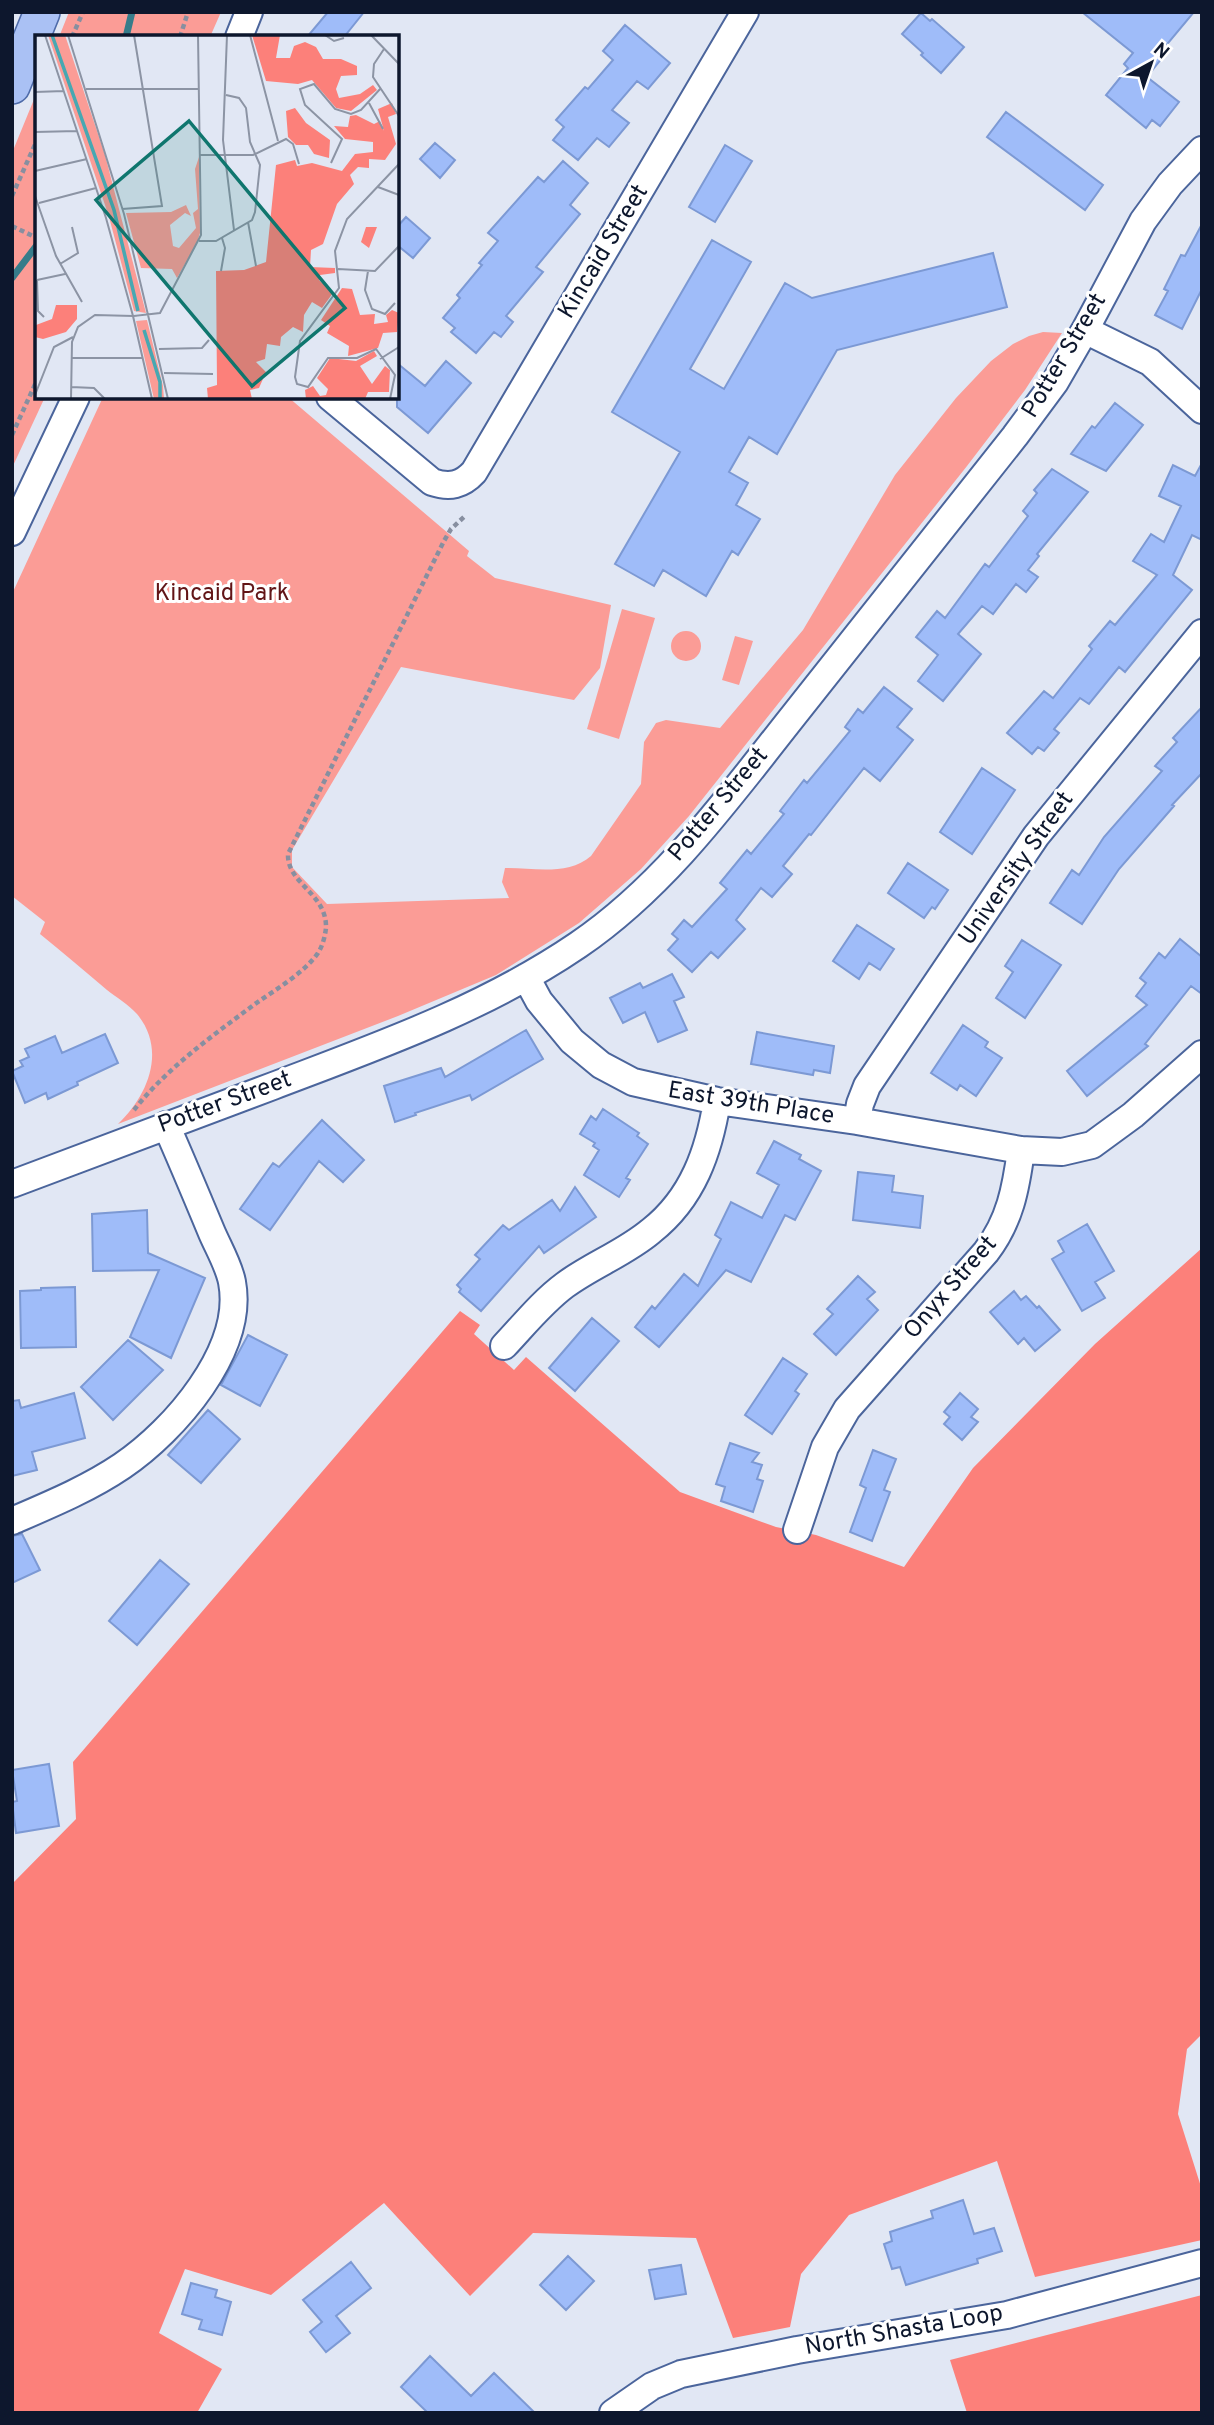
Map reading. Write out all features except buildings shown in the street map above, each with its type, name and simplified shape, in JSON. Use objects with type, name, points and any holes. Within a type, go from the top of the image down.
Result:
[{"type":"main road","points":[[12,86],[42,12]]},
{"type":"street","points":[[240,35],[249,12]]},
{"type":"street","name":"Kincaid Street","points":[[332,399],[432,482],[444,486],[456,485],[466,480],[474,472],[745,12]]},
{"type":"street","name":"Potter Street","points":[[12,1184],[396,1040],[467,1009],[579,944],[637,898],[687,846],[736,787],[1015,436],[1055,382],[1143,221],[1170,184],[1202,150]]},
{"type":"street","points":[[1085,330],[1150,362],[1202,410]]},
{"type":"street","points":[[12,531],[75,399]]},
{"type":"street","name":"University Street","points":[[858,1121],[860,1104],[867,1086],[1036,836],[1202,633]]},
{"type":"street","name":"East 39th Place","points":[[526,977],[539,1001],[572,1041],[601,1065],[649,1087],[717,1101],[858,1121],[1021,1150]]},
{"type":"street","points":[[1021,1150],[1062,1152],[1092,1145],[1133,1115],[1202,1054]]},
{"type":"street","points":[[504,1346],[564,1286],[650,1232],[678,1204],[706,1154],[717,1101]]},
{"type":"street","points":[[12,1521],[97,1481],[149,1444],[195,1395],[225,1341],[233,1317],[232,1282],[166,1125]]},
{"type":"street","name":"Onyx Street","points":[[797,1530],[825,1447],[847,1409],[999,1234],[1010,1209],[1021,1150]]},
{"type":"street","name":"North Shasta Loop","points":[[613,2413],[652,2386],[681,2374],[797,2350],[1007,2315],[1202,2263]]},
{"type":"path","points":[[73,35],[83,12]]},
{"type":"path","points":[[181,35],[188,12]]},
{"type":"path","points":[[12,196],[35,144]]},
{"type":"path","points":[[12,226],[35,237]]},
{"type":"path","points":[[12,435],[35,384]]},
{"type":"path","points":[[132,1113],[183,1059],[299,972],[319,951],[325,937],[324,911],[290,868],[288,854],[444,541],[451,529],[466,515]]},
{"type":"green space","points":[[69,12],[221,12],[211,35],[60,35]]},
{"type":"green space","points":[[35,97],[35,399],[44,399],[12,468],[12,153]]},
{"type":"green space","name":"Kincaid Park","points":[[1043,332],[1062,333],[1025,390],[967,466],[689,816],[641,869],[579,923],[496,975],[398,1016],[118,1124],[138,1100],[150,1072],[151,1042],[146,1028],[130,1007],[40,934],[45,922],[12,896],[12,594],[102,399],[290,399],[469,551],[467,556],[495,578],[611,605],[600,668],[574,700],[401,667],[292,850],[292,867],[327,904],[509,898],[502,882],[505,868],[561,869],[591,856],[641,784],[644,742],[656,723],[666,720],[720,728],[803,630],[895,475],[956,398],[991,361],[1013,344]]},
{"type":"green space","points":[[622,609],[655,618],[619,739],[587,729]]},
{"type":"green space","points":[[686,631],[697,635],[701,646],[697,657],[686,661],[675,657],[671,646],[675,635]]},
{"type":"green space","points":[[735,636],[753,641],[739,685],[722,680]]},
{"type":"shaded area","points":[[1202,1248],[1202,2034],[1187,2049],[1178,2114],[1202,2190],[1202,2240],[1035,2277],[997,2161],[849,2215],[801,2274],[790,2327],[733,2338],[696,2238],[533,2233],[470,2296],[384,2203],[271,2295],[185,2269],[159,2333],[222,2369],[197,2413],[12,2413],[12,1884],[76,1819],[73,1762],[460,1311],[480,1325],[474,1334],[514,1370],[526,1357],[680,1492],[776,1527],[816,1535],[904,1567],[973,1468],[1095,1344]]},
{"type":"shaded area","points":[[1202,2295],[1202,2413],[967,2413],[950,2360]]},
{"type":"waterway","points":[[126,35],[132,12]]},
{"type":"waterway","points":[[12,278],[35,248]]}]
